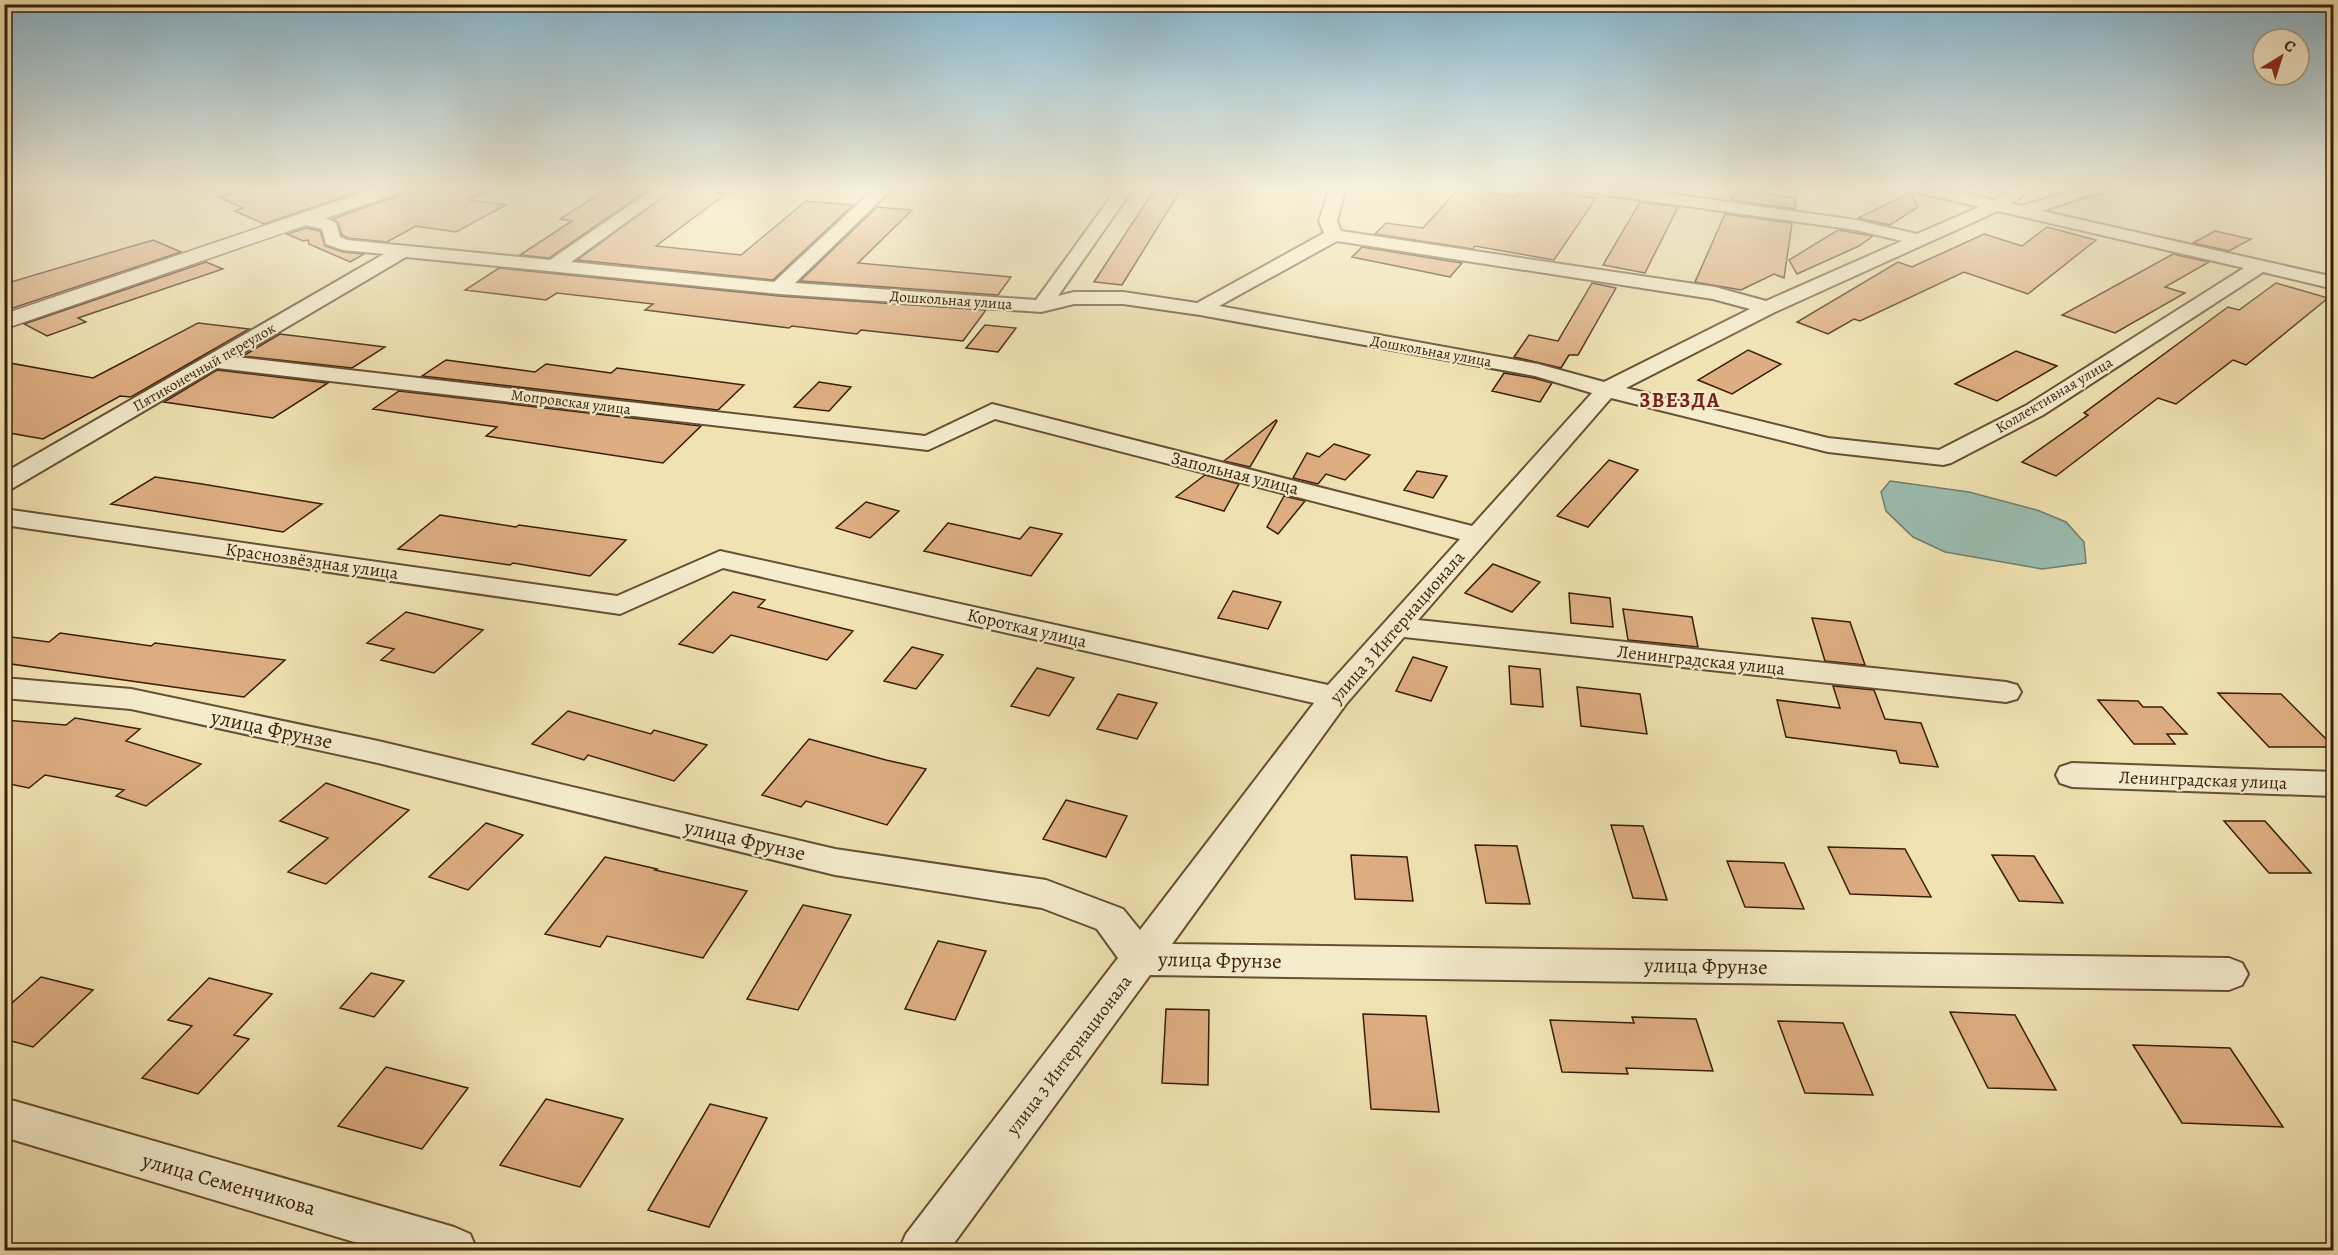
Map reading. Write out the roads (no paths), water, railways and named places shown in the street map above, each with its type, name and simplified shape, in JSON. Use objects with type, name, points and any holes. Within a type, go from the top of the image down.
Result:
[{"type":"street","points":[[4,322],[225,246]]},
{"type":"street","name":"Дошкольная улица","points":[[349,246],[778,288],[1041,306],[1074,298],[1123,298],[1200,309],[1538,370],[1606,390]]},
{"type":"street","points":[[553,266],[582,246]]},
{"type":"street","points":[[778,288],[823,246]]},
{"type":"street","points":[[1041,306],[1084,246]]},
{"type":"street","points":[[1200,309],[1316,246]]},
{"type":"street","points":[[1398,246],[1715,293],[1768,308]]},
{"type":"street","name":"улица 3 Интернационала","points":[[922,1251],[1335,697],[1606,390],[1768,308],[1907,246]]},
{"type":"street","points":[[2182,246],[2334,283]]},
{"type":"street","name":"Пятиконечный переулок","points":[[4,483],[403,251]]},
{"type":"street","name":"Коллективная улица","points":[[1606,390],[1828,445],[1943,458],[2035,410],[2260,266]]},
{"type":"street","name":"Мопровская улица","points":[[214,361],[928,443],[992,411]]},
{"type":"street","name":"Запольная улица","points":[[992,411],[1477,536]]},
{"type":"street","name":"Краснозвёздная улица","points":[[4,517],[620,605],[720,559]]},
{"type":"street","name":"Короткая улица","points":[[720,559],[1335,697]]},
{"type":"street","name":"Ленинградская улица","points":[[1396,627],[2006,693]]},
{"type":"street","name":"улица Фрунзе","points":[[4,688],[131,699],[378,752],[835,862],[1046,894],[1110,919],[1141,959],[2229,974]]},
{"type":"street","name":"Ленинградская улица","points":[[2072,775],[2334,784]]},
{"type":"street","name":"улица Семенчикова","points":[[4,1117],[454,1251]]},
{"type":"water","points":[[1890,481],[1969,492],[2037,510],[2066,522],[2084,542],[2086,563],[2042,569],[1945,552],[1913,537],[1886,511],[1881,492]]},
{"type":"district","name":"ЗВЕЗДА","points":[[1680,400]]}]
